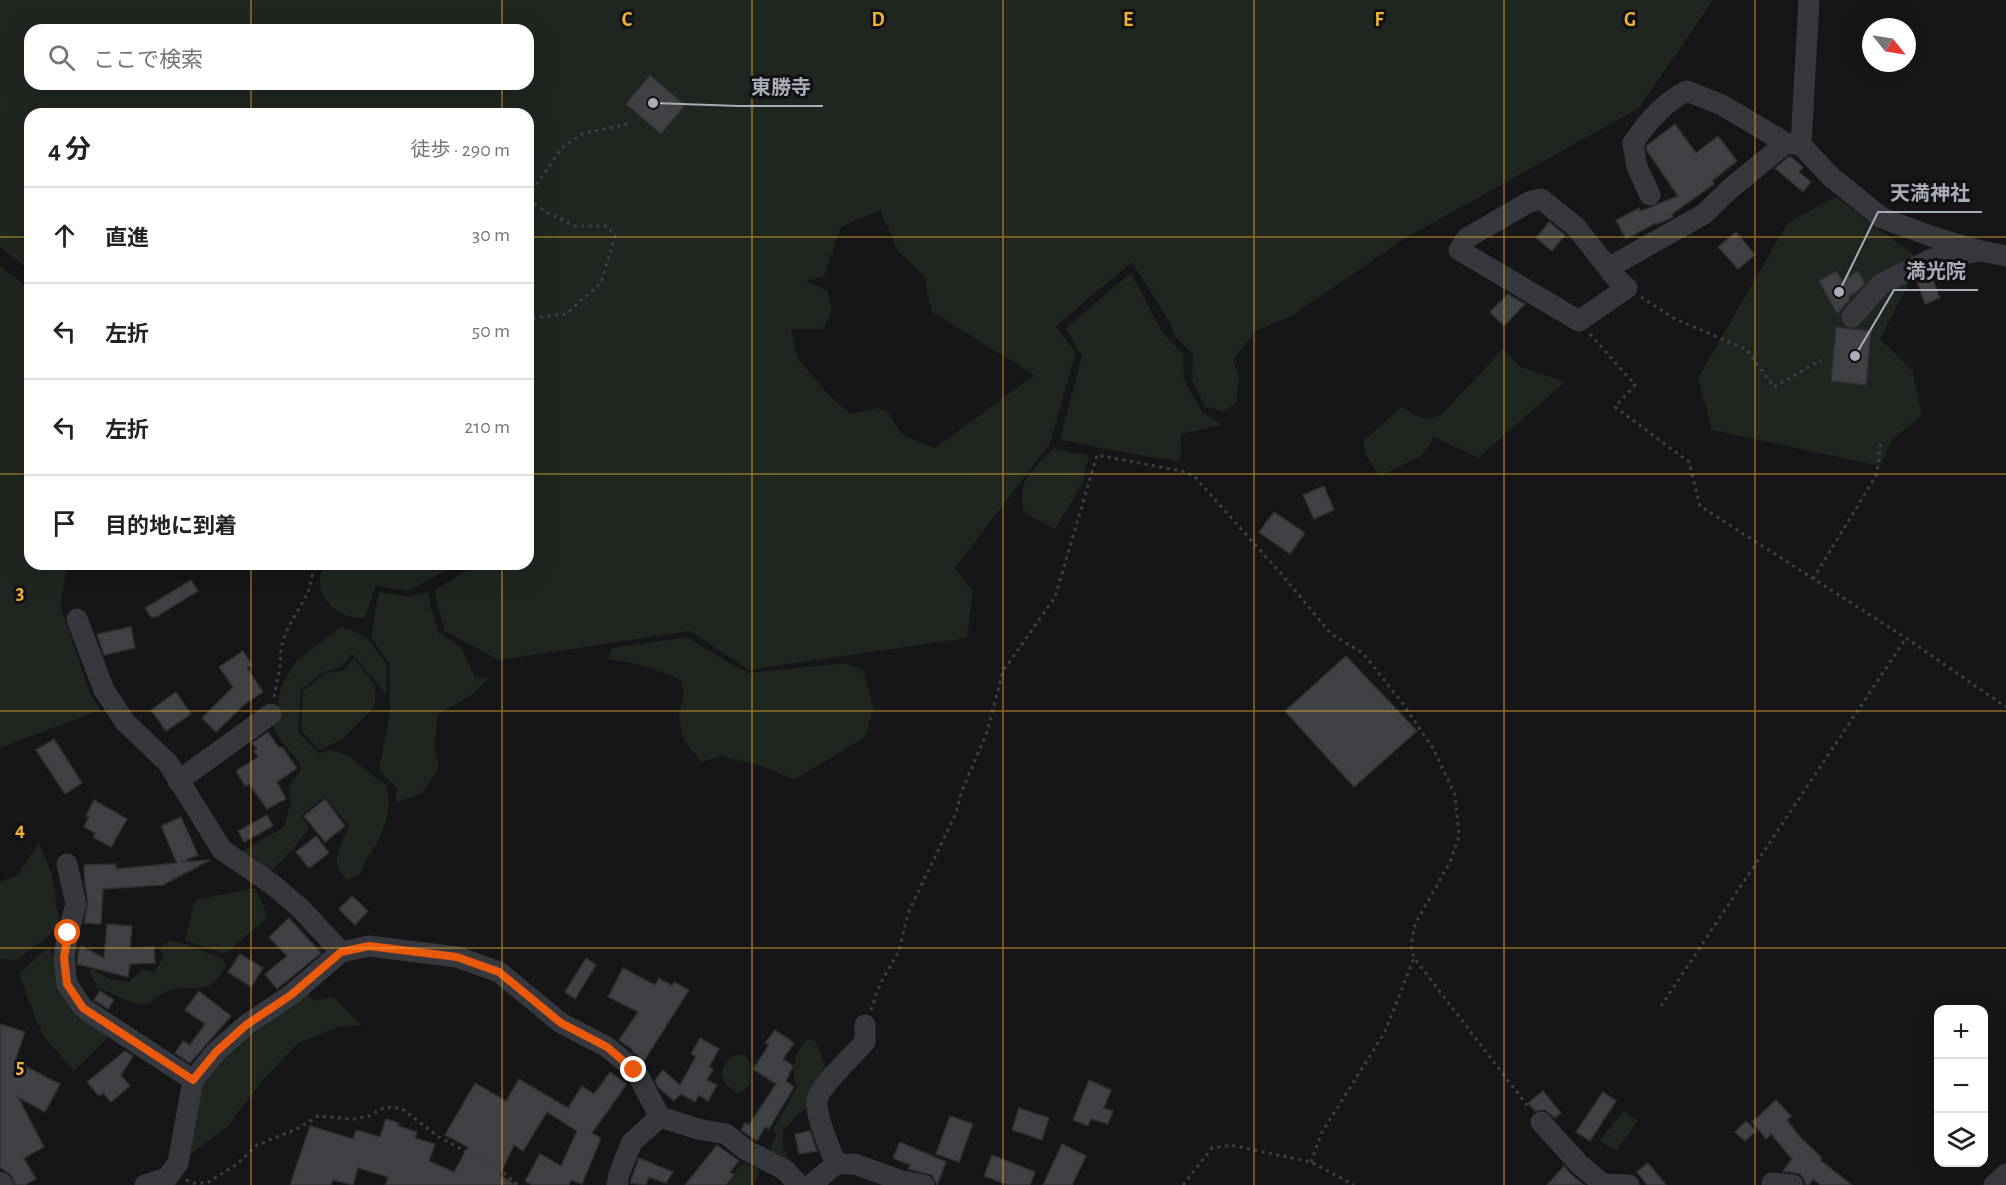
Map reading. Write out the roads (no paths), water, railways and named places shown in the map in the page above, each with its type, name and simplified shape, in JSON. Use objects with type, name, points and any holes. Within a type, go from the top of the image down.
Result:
[{"type":"street","points":[[1608,268],[1704,214],[1731,188],[1793,144],[1809,0]]},
{"type":"street","points":[[1650,195],[1637,166],[1633,143],[1644,126],[1674,98],[1687,91],[1722,105],[1793,144],[1882,218],[1981,251],[2006,256]]},
{"type":"street","points":[[1541,199],[1576,227],[1608,268],[1627,288],[1579,321],[1459,250],[1467,238],[1529,202],[1541,199]]},
{"type":"street","points":[[1852,317],[1881,284],[1932,260],[1981,251]]},
{"type":"street","points":[[77,619],[104,690],[125,722],[168,763],[222,850],[272,884],[301,909],[341,952]]},
{"type":"street","points":[[178,781],[271,714]]},
{"type":"street","points":[[67,864],[76,904],[64,958],[67,984],[83,1008],[193,1080]]},
{"type":"street","points":[[145,1185],[167,1178],[178,1163],[193,1080],[216,1052],[246,1025],[291,995],[341,952],[369,946],[457,957],[499,972],[561,1023],[607,1047],[634,1070],[660,1117],[698,1129],[726,1134],[746,1150],[785,1170],[799,1185]]},
{"type":"street","points":[[836,1164],[819,1114],[817,1099],[836,1072],[865,1042],[865,1025]]},
{"type":"street","points":[[617,1185],[632,1142],[660,1117]]},
{"type":"street","points":[[1541,1122],[1579,1164],[1603,1184],[1629,1185]]},
{"type":"street","points":[[811,1185],[836,1164],[855,1164],[902,1181],[924,1185]]},
{"type":"street","points":[[1994,1185],[2006,1174]]},
{"type":"street","points":[[1772,1183],[1793,1185]]},
{"type":"place","name":"東勝寺","points":[[653,103]]},
{"type":"place","name":"天満神社","points":[[1839,292]]},
{"type":"place","name":"満光院","points":[[1855,356]]}]
